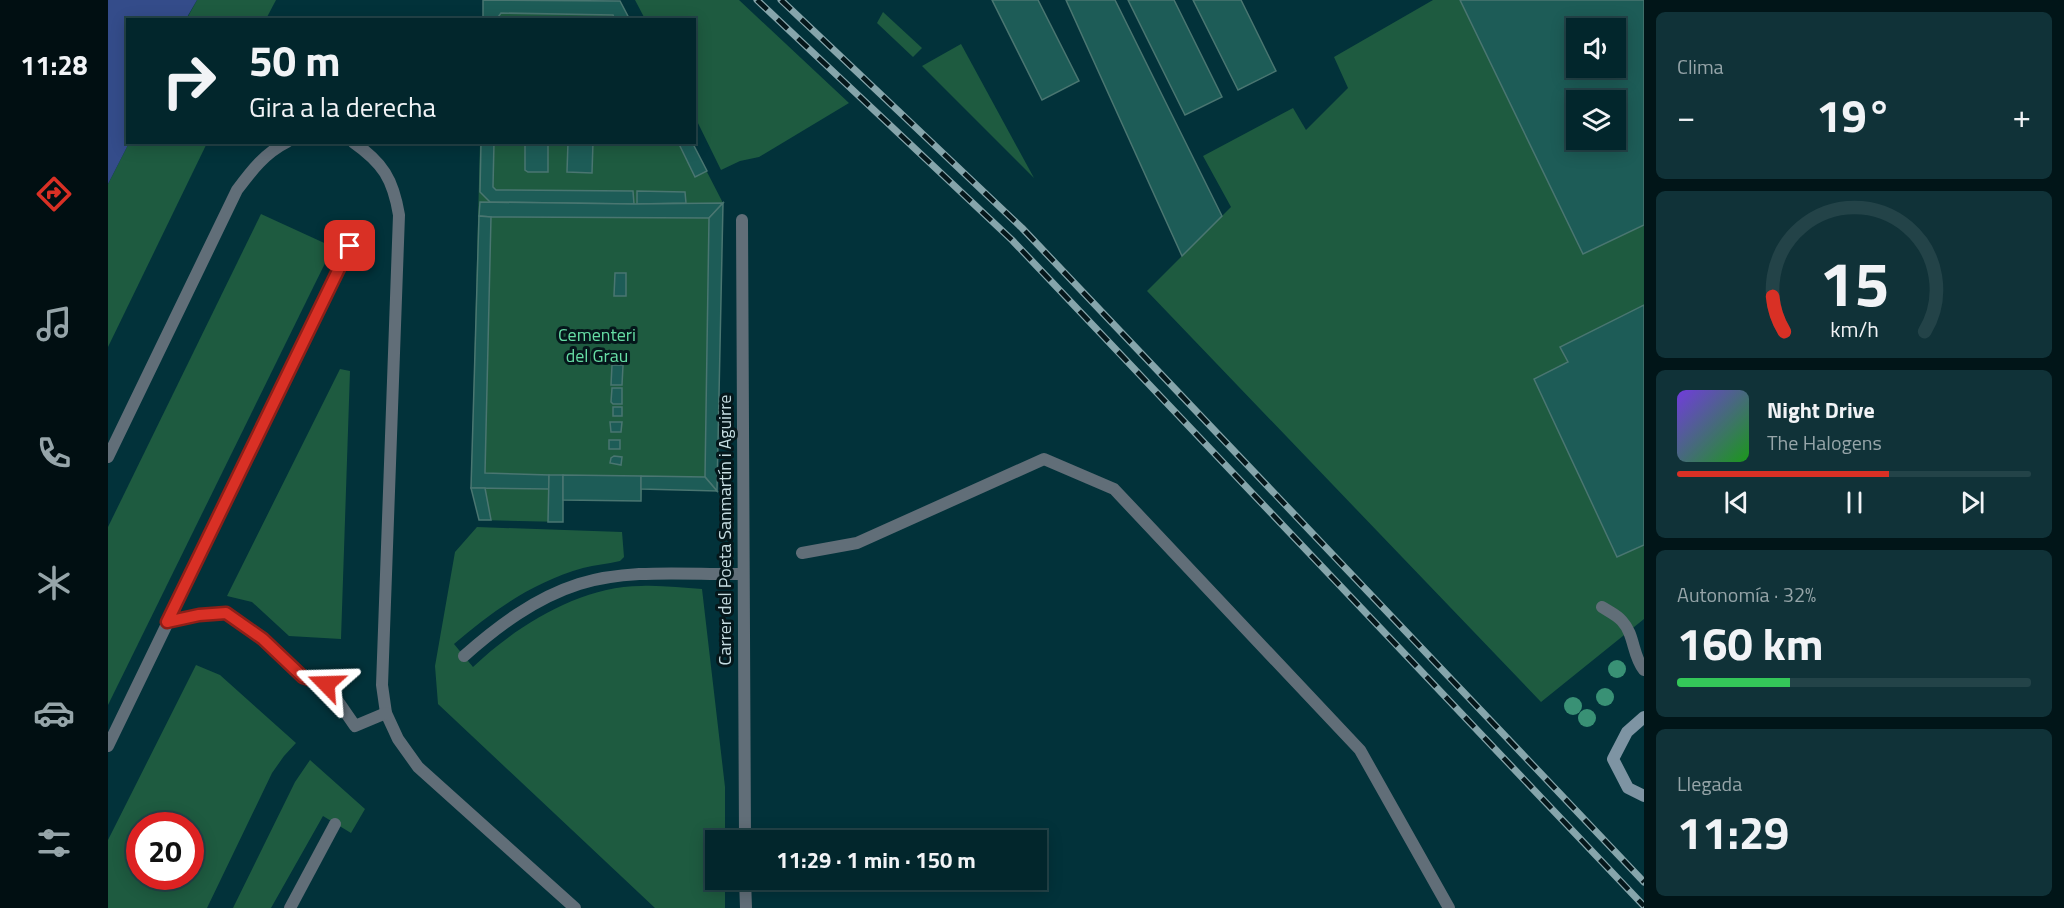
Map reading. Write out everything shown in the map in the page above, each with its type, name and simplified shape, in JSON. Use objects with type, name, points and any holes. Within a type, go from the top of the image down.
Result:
[{"type":"street","points":[[108,458],[237,190],[254,166],[274,148],[283,144]]},
{"type":"street","points":[[356,144],[370,154],[385,171],[395,192],[399,215],[382,685],[386,713],[398,739],[418,767],[575,908]]},
{"type":"street","name":"Carrer del Poeta Sanmartín i Aguirre","points":[[742,220],[745,830]]},
{"type":"street","points":[[108,746],[350,246]]},
{"type":"street","points":[[802,553],[857,543],[1044,459],[1114,489],[1360,750],[1449,908]]},
{"type":"street","points":[[464,656],[490,633],[519,613],[548,597],[580,584],[643,574],[743,574]]},
{"type":"street","points":[[1602,607],[1621,619],[1630,631],[1638,662],[1644,670]]},
{"type":"street","points":[[167,622],[199,615],[226,613],[263,639],[303,677],[326,684],[355,726],[386,713]]},
{"type":"street","points":[[1644,717],[1627,732],[1613,759],[1628,788],[1644,796]]},
{"type":"street","points":[[290,908],[335,824]]},
{"type":"street","points":[[745,890],[746,908]]},
{"type":"green space","points":[[197,0],[276,0],[267,18],[187,18]]},
{"type":"green space","points":[[483,0],[620,1],[629,18],[483,18]]},
{"type":"green space","points":[[635,0],[739,0],[849,103],[759,157],[740,161],[721,170],[696,119],[696,18],[644,18]]},
{"type":"green space","points":[[1433,0],[1644,0],[1644,619],[1541,702],[1147,291],[1231,207],[1203,156],[1293,108],[1306,130],[1348,88],[1334,57]]},
{"type":"green space","points":[[883,12],[922,48],[913,57],[877,23]]},
{"type":"green space","points":[[961,44],[1034,178],[922,66]]},
{"type":"green space","points":[[128,144],[207,144],[108,347],[108,184]]},
{"type":"green space","name":"Cementeri del Grau","points":[[480,144],[693,144],[723,203],[717,491],[642,489],[641,501],[563,500],[563,522],[479,520],[471,488]]},
{"type":"green space","points":[[261,214],[333,247],[108,705],[108,527]]},
{"type":"green space","points":[[340,369],[350,371],[341,639],[289,636],[252,602],[227,596]]},
{"type":"green space","points":[[477,527],[622,532],[624,557],[620,561],[583,568],[530,589],[498,609],[454,644],[473,667],[529,623],[572,601],[595,593],[641,586],[702,589],[725,787],[725,830],[705,830],[705,890],[725,890],[725,908],[655,908],[438,704],[435,666],[455,552]]},
{"type":"green space","points":[[196,665],[220,675],[296,743],[272,773],[207,908],[108,908],[108,840]]},
{"type":"green space","points":[[310,760],[365,809],[351,833],[323,816],[271,908],[233,908],[295,782]]},
{"type":"water","points":[[108,0],[197,0],[187,18],[126,18],[126,144],[128,144],[108,184]]},
{"type":"building","points":[[483,0],[620,1],[629,18],[614,18],[613,15],[501,13],[497,18],[483,18]]},
{"type":"building","points":[[992,0],[1038,0],[1079,81],[1042,100]]},
{"type":"building","points":[[1066,0],[1115,0],[1222,216],[1182,256]]},
{"type":"building","points":[[1128,0],[1174,0],[1222,97],[1185,115]]},
{"type":"building","points":[[1193,0],[1241,0],[1276,71],[1238,90]]},
{"type":"building","points":[[1460,0],[1644,0],[1644,225],[1583,254]]},
{"type":"building","points":[[481,144],[494,144],[493,187],[496,190],[633,191],[634,204],[490,202],[480,192]]},
{"type":"building","points":[[525,144],[548,144],[548,172],[525,170]]},
{"type":"building","points":[[568,144],[593,144],[592,173],[567,172]]},
{"type":"building","points":[[679,144],[693,144],[707,171],[695,177]]},
{"type":"building","points":[[637,191],[685,192],[686,203],[637,204]]},
{"type":"building","points":[[480,202],[723,203],[709,218],[491,217],[479,216]]},
{"type":"building","points":[[723,203],[717,491],[705,477],[709,218]]},
{"type":"building","points":[[479,216],[491,217],[485,473],[549,475],[549,489],[471,488]]},
{"type":"building","points":[[615,273],[626,273],[626,296],[614,296]]},
{"type":"building","points":[[1644,305],[1644,545],[1617,557],[1534,379],[1568,362],[1560,347]]},
{"type":"building","points":[[612,365],[623,365],[622,385],[611,385]]},
{"type":"building","points":[[612,388],[622,388],[622,404],[611,402]]},
{"type":"building","points":[[613,407],[622,407],[622,416],[613,416]]},
{"type":"building","points":[[610,422],[622,422],[621,432],[611,432]]},
{"type":"building","points":[[609,440],[620,440],[620,449],[609,449]]},
{"type":"building","points":[[614,456],[622,457],[621,465],[610,463]]},
{"type":"building","points":[[549,475],[563,475],[563,522],[548,522]]},
{"type":"building","points":[[563,475],[641,476],[641,501],[563,500]]},
{"type":"building","points":[[641,476],[705,477],[717,491],[641,489]]},
{"type":"building","points":[[471,488],[485,488],[491,520],[479,520]]},
{"type":"railway","points":[[757,0],[1012,240],[1644,906]]},
{"type":"railway","points":[[781,0],[1022,228],[1644,882]]},
{"type":"route","points":[[326,684],[303,677],[263,639],[226,613],[199,615],[167,622],[350,246]]}]
